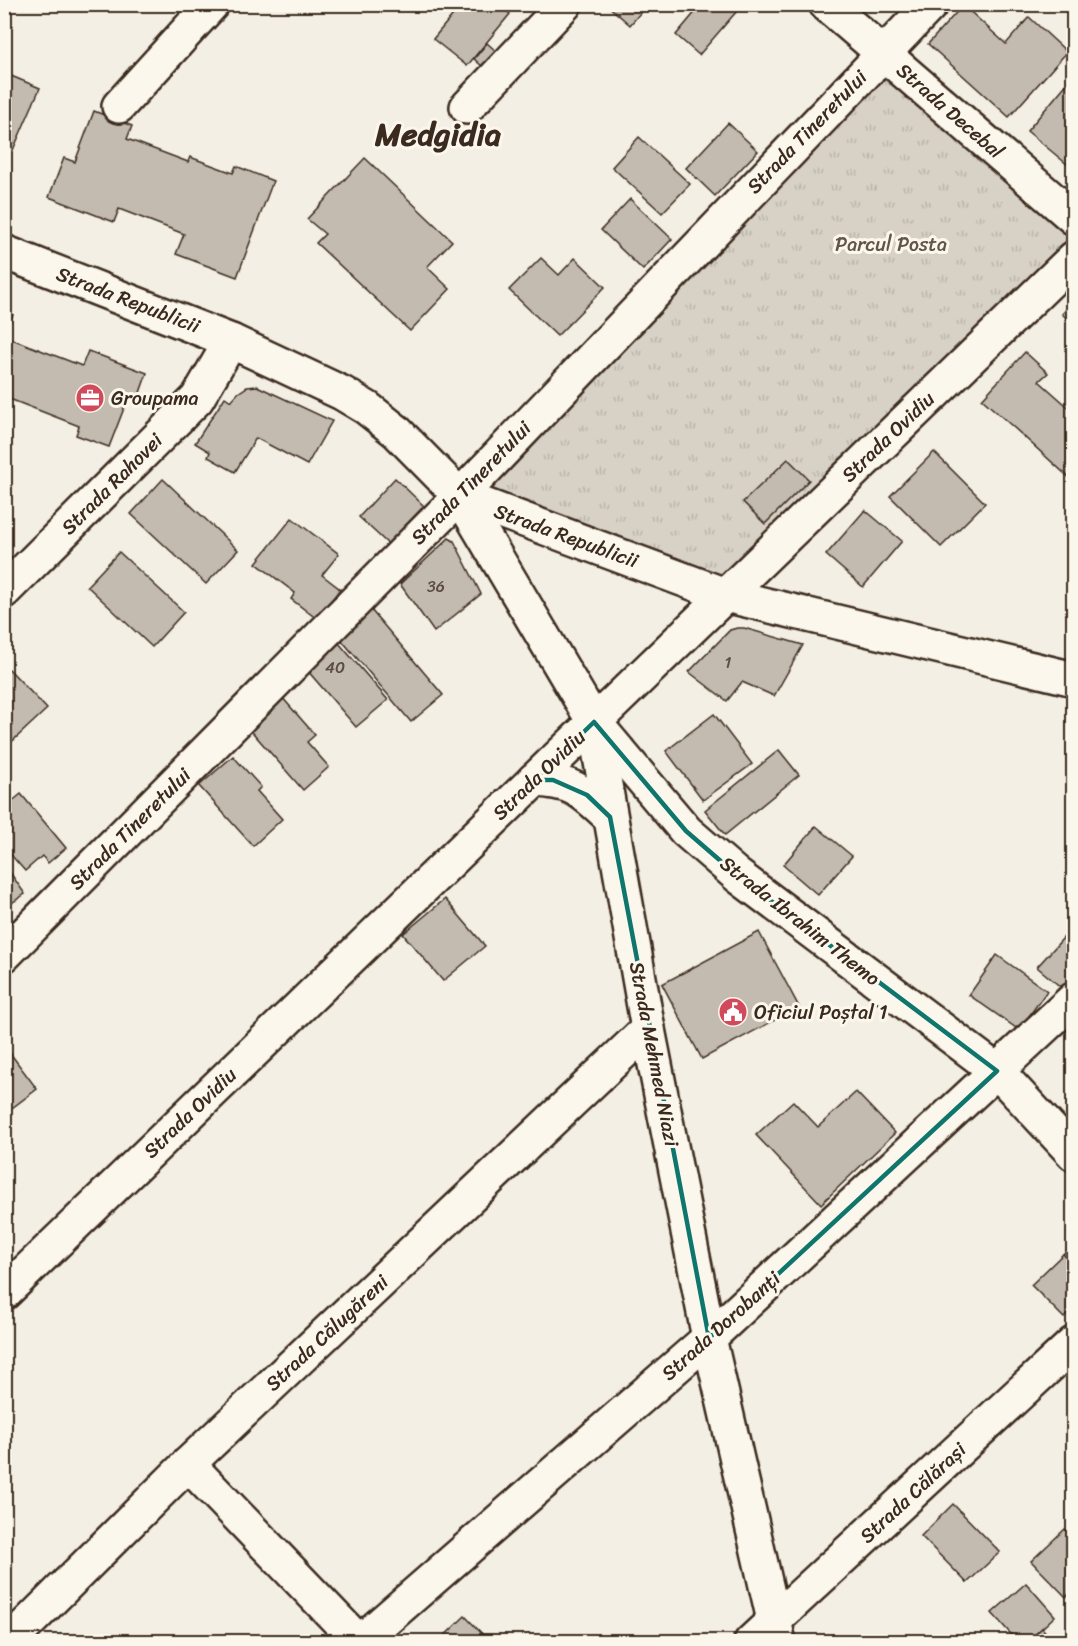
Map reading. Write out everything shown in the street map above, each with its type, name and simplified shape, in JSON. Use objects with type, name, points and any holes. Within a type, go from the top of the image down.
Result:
[{"type":"street","points":[[119,106],[212,4]]},
{"type":"street","points":[[467,107],[565,4]]},
{"type":"street","name":"Strada Decebal","points":[[826,4],[1074,218]]},
{"type":"street","name":"Strada Tineretului","points":[[4,955],[460,496],[931,4]]},
{"type":"street","name":"Strada Republicii","points":[[4,252],[231,341],[342,393],[367,408],[396,431],[460,496],[725,595],[1074,679]]},
{"type":"street","name":"Strada Ovidiu","points":[[4,1293],[1074,258]]},
{"type":"street","name":"Strada Rahovei","points":[[4,591],[197,399],[231,341]]},
{"type":"street","name":"Strada Mehmed Niazi","points":[[460,496],[594,722],[648,1029],[768,1635]]},
{"type":"street","name":"Strada Ibrahim Themo","points":[[594,722],[686,831],[738,876],[997,1071],[1074,1154]]},
{"type":"street","points":[[534,780],[553,780],[571,785],[587,795],[610,817]]},
{"type":"street","name":"Strada Dorobanți","points":[[360,1641],[709,1338],[1074,999]]},
{"type":"street","name":"Strada Călugăreni","points":[[9,1641],[188,1464],[648,1029]]},
{"type":"street","name":"Strada Călărași","points":[[768,1635],[1074,1343]]},
{"type":"street","points":[[188,1464],[360,1641]]},
{"type":"highlighted area","points":[[594,722],[686,831],[738,876],[997,1071],[709,1338],[610,817],[587,795],[553,780],[534,780]]},
{"type":"green space","name":"Parcul Posta","points":[[883,53],[1073,218],[1073,258],[725,595],[460,496]]},
{"type":"building","points":[[462,4],[498,4],[510,14],[467,66],[433,39]]},
{"type":"building","points":[[606,4],[648,4],[630,25]]},
{"type":"building","points":[[702,4],[743,4],[699,55],[676,35]]},
{"type":"building","points":[[963,5],[1006,44],[1029,17],[1067,52],[1009,117],[928,44]]},
{"type":"building","points":[[487,43],[496,51],[483,67],[474,59]]},
{"type":"building","points":[[4,73],[40,88],[13,150],[4,146]]},
{"type":"building","points":[[1074,75],[1074,170],[1027,131]]},
{"type":"building","points":[[94,111],[132,126],[127,139],[188,162],[190,157],[233,173],[236,166],[273,181],[237,277],[176,254],[184,234],[119,209],[114,222],[49,197],[64,158],[75,162]]},
{"type":"building","points":[[728,123],[758,151],[715,196],[686,168]]},
{"type":"building","points":[[639,137],[690,184],[662,213],[612,167]]},
{"type":"building","points":[[365,158],[452,241],[427,267],[450,289],[410,331],[316,243],[325,234],[307,219]]},
{"type":"building","points":[[630,199],[672,239],[643,270],[601,230]]},
{"type":"building","points":[[541,258],[559,275],[575,258],[605,287],[557,336],[509,290]]},
{"type":"building","points":[[1074,301],[1074,325],[1062,314]]},
{"type":"building","points":[[4,311],[13,315],[4,336]]},
{"type":"building","points":[[4,336],[82,366],[88,351],[147,373],[137,401],[128,398],[109,447],[76,435],[79,426],[7,398],[4,405]]},
{"type":"building","points":[[1025,352],[1048,373],[1039,381],[1074,412],[1074,482],[982,399]]},
{"type":"building","points":[[257,386],[332,421],[307,465],[256,438],[235,472],[208,457],[210,452],[195,443],[225,397],[231,401],[247,387]]},
{"type":"building","points":[[934,452],[985,503],[941,547],[890,496]]},
{"type":"building","points":[[788,459],[809,480],[765,524],[743,502]]},
{"type":"building","points":[[395,478],[424,506],[388,544],[359,517]]},
{"type":"building","points":[[163,479],[238,550],[206,584],[131,514]]},
{"type":"building","points":[[865,510],[902,541],[863,587],[826,555]]},
{"type":"building","points":[[292,518],[339,554],[322,575],[340,589],[317,619],[291,599],[295,593],[256,563]]},
{"type":"building","points":[[449,538],[454,541],[481,594],[434,632],[400,584]]},
{"type":"building","points":[[119,552],[184,612],[152,647],[87,586]]},
{"type":"building","points":[[371,610],[443,695],[411,722],[339,637]]},
{"type":"building","points":[[737,628],[803,645],[774,696],[742,682],[727,701],[689,672],[730,630]]},
{"type":"building","points":[[338,642],[388,700],[356,727],[307,670]]},
{"type":"building","points":[[9,669],[47,709],[4,749],[4,673]]},
{"type":"building","points":[[281,696],[315,735],[307,742],[329,767],[303,790],[247,726]]},
{"type":"building","points":[[714,714],[752,764],[703,800],[666,751]]},
{"type":"building","points":[[779,750],[799,775],[725,835],[705,810]]},
{"type":"building","points":[[233,756],[261,787],[257,791],[282,819],[253,846],[199,786]]},
{"type":"building","points":[[21,794],[66,848],[48,863],[42,856],[25,871],[4,847],[4,808]]},
{"type":"building","points":[[816,826],[852,856],[818,895],[783,865]]},
{"type":"building","points":[[4,864],[25,894],[4,908]]},
{"type":"building","points":[[445,899],[485,946],[443,981],[403,934]]},
{"type":"building","points":[[1074,926],[1074,977],[1063,989],[1037,967]]},
{"type":"building","points":[[759,932],[799,1007],[702,1059],[662,984]]},
{"type":"building","points":[[997,955],[1047,991],[1019,1030],[969,995]]},
{"type":"building","points":[[10,1053],[37,1089],[4,1114],[4,1058]]},
{"type":"building","points":[[856,1092],[895,1133],[821,1204],[756,1135],[793,1101],[818,1127]]},
{"type":"building","points":[[1074,1243],[1074,1265],[1063,1254]]},
{"type":"building","points":[[1063,1254],[1074,1265],[1074,1308],[1064,1318],[1031,1285]]},
{"type":"building","points":[[953,1504],[1000,1552],[967,1583],[921,1536]]},
{"type":"building","points":[[1065,1529],[1074,1538],[1074,1589],[1066,1597],[1031,1561]]},
{"type":"building","points":[[1026,1583],[1055,1616],[1027,1642],[1018,1642],[992,1613]]},
{"type":"building","points":[[465,1616],[490,1642],[438,1642]]},
{"type":"building","points":[[1042,1628],[1054,1642],[1027,1642]]},
{"type":"place","name":"Groupama","points":[[90,398]]},
{"type":"place","name":"Oficiul Poștal 1","points":[[733,1012]]},
{"type":"district","name":"Medgidia","points":[[438,134]]}]
